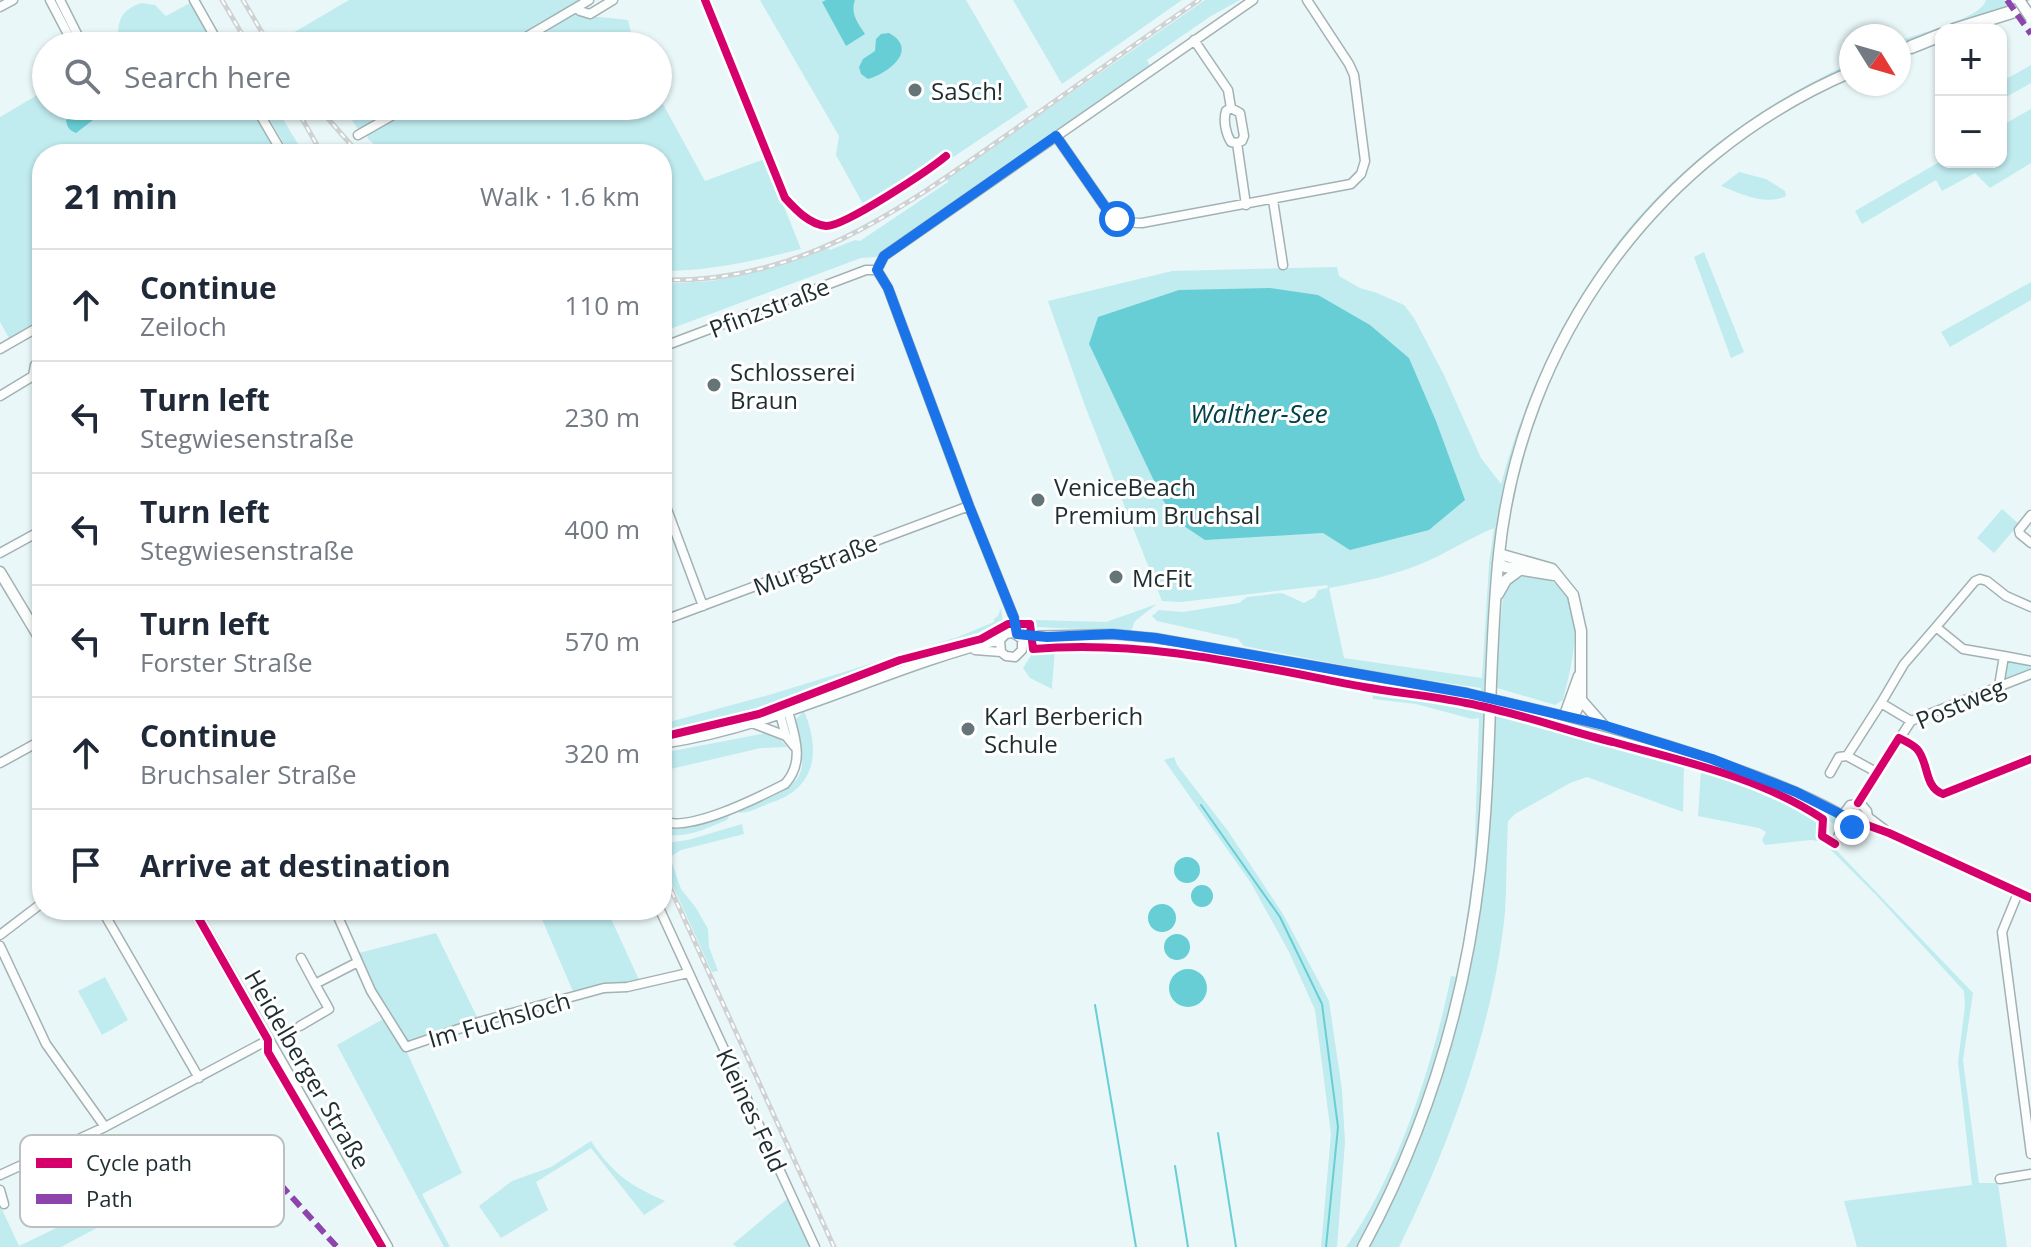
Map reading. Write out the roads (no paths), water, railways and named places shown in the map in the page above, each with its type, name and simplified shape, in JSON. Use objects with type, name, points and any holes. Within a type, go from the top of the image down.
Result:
[{"type":"highway","points":[[1970,24],[2031,2]]},
{"type":"highway","points":[[2000,24],[2031,16]]},
{"type":"highway","points":[[1911,47],[1935,39]]},
{"type":"main road","points":[[2019,0],[2031,16]]},
{"type":"main road","points":[[1363,1247],[1414,1140],[1443,1060],[1471,940],[1480,869],[1498,559],[1514,467],[1538,393],[1571,323],[1612,260],[1660,204],[1727,143],[1788,102],[1839,78]]},
{"type":"main road","points":[[1498,559],[1521,569],[1560,577]]},
{"type":"main road","points":[[1498,559],[1544,565],[1570,589],[1579,615],[1581,700],[1603,725]]},
{"type":"main road","points":[[1495,599],[1506,580],[1521,569]]},
{"type":"main road","points":[[0,572],[32,625]]},
{"type":"main road","points":[[1569,716],[1579,674]]},
{"type":"main road","points":[[1569,716],[1581,700]]},
{"type":"main road","name":"Heidelberger Straße","points":[[200,920],[387,1247]]},
{"type":"street","points":[[0,7],[13,0]]},
{"type":"street","points":[[50,0],[67,32]]},
{"type":"street","points":[[60,0],[76,32]]},
{"type":"street","points":[[194,0],[212,32]]},
{"type":"street","points":[[535,32],[589,0]]},
{"type":"street","points":[[577,7],[590,14],[613,0]]},
{"type":"street","points":[[705,0],[785,198],[798,212],[827,226],[846,219],[946,156]]},
{"type":"street","points":[[1023,647],[888,288],[877,270],[884,256],[1253,0]]},
{"type":"street","points":[[1056,136],[1108,211],[1128,223],[1246,205],[1351,184],[1361,174],[1365,161],[1354,75],[1307,0]]},
{"type":"street","points":[[1194,40],[1228,90],[1231,108],[1224,117],[1228,137],[1231,142],[1237,143],[1244,136],[1240,113],[1231,108]]},
{"type":"street","points":[[263,120],[276,144]]},
{"type":"street","points":[[358,135],[384,120]]},
{"type":"street","points":[[1237,143],[1246,205]]},
{"type":"street","points":[[1273,200],[1283,265]]},
{"type":"street","name":"Pfinzstraße","points":[[672,343],[866,270],[877,270]]},
{"type":"street","points":[[0,349],[32,331]]},
{"type":"street","points":[[0,396],[32,377]]},
{"type":"street","name":"Murgstraße","points":[[672,617],[969,506]]},
{"type":"street","points":[[2031,515],[2019,530],[2031,543]]},
{"type":"street","points":[[672,523],[703,606]]},
{"type":"street","points":[[0,553],[32,535]]},
{"type":"street","points":[[1847,756],[1904,664],[1975,581],[1987,581],[2006,596],[2031,607]]},
{"type":"street","points":[[1001,652],[1010,610]]},
{"type":"street","points":[[1936,627],[1963,649],[2031,661]]},
{"type":"street","points":[[672,743],[752,723],[1003,637],[1112,634],[1155,638],[1467,693],[1569,716],[1712,759],[1823,803],[1847,818],[1864,813]]},
{"type":"street","points":[[970,649],[1001,652],[1015,657],[1023,647],[1047,637]]},
{"type":"street","points":[[1999,686],[2004,656]]},
{"type":"street","name":"Postweg","points":[[1864,813],[1872,784],[1911,721],[2031,674]]},
{"type":"street","points":[[1881,703],[1911,721]]},
{"type":"street","points":[[784,712],[786,736]]},
{"type":"street","points":[[672,824],[689,823],[785,784],[798,763],[784,712]]},
{"type":"street","points":[[752,723],[786,736],[795,748]]},
{"type":"street","points":[[1899,738],[1917,749],[1933,788],[1943,794],[2031,759]]},
{"type":"street","points":[[0,763],[32,745]]},
{"type":"street","points":[[1830,773],[1839,757],[1847,756],[1878,773]]},
{"type":"street","points":[[1847,818],[1864,813]]},
{"type":"street","points":[[1864,813],[1889,833],[2031,898]]},
{"type":"street","points":[[2018,893],[2002,932],[2031,1154]]},
{"type":"street","points":[[0,935],[32,911]]},
{"type":"street","points":[[108,920],[199,1078]]},
{"type":"street","name":"Im Fuchsloch","points":[[339,920],[371,991],[406,1047],[479,1022],[604,988],[627,987],[688,973]]},
{"type":"street","name":"Kleines Feld","points":[[664,920],[815,1247]]},
{"type":"street","points":[[0,946],[46,1044],[105,1127]]},
{"type":"street","points":[[300,1026],[329,1009],[301,958]]},
{"type":"street","points":[[315,984],[358,962]]},
{"type":"street","points":[[88,1135],[268,1040]]},
{"type":"street","points":[[0,1175],[20,1166]]},
{"type":"street","points":[[2000,1179],[2031,1174]]},
{"type":"street","points":[[0,1190],[4,1204]]},
{"type":"water","points":[[855,0],[854,14],[865,34],[846,46],[822,2]]},
{"type":"water","points":[[889,33],[898,40],[901,54],[891,67],[868,79],[861,74],[859,67],[863,59],[875,51],[876,39],[881,34]]},
{"type":"water","points":[[66,120],[93,120],[76,133],[69,128]]},
{"type":"water","name":"Walther-See","points":[[1270,288],[1318,295],[1370,325],[1409,358],[1465,500],[1429,530],[1350,550],[1323,533],[1205,540],[1178,522],[1163,500],[1089,344],[1098,317],[1179,290]]},
{"type":"water","points":[[1187,857],[1196,861],[1200,870],[1196,879],[1187,883],[1178,879],[1174,870],[1178,861]]},
{"type":"water","points":[[1202,885],[1210,888],[1213,896],[1210,904],[1202,907],[1194,904],[1191,896],[1194,888]]},
{"type":"water","points":[[1162,904],[1172,908],[1176,918],[1172,928],[1162,932],[1152,928],[1148,918],[1152,908]]},
{"type":"water","points":[[1177,934],[1187,937],[1190,947],[1187,957],[1177,960],[1167,957],[1164,947],[1167,937]]},
{"type":"water","points":[[1188,969],[1201,975],[1207,988],[1201,1001],[1188,1007],[1175,1001],[1169,988],[1175,975]]},
{"type":"waterway","points":[[1201,805],[1280,917],[1322,1004],[1338,1127],[1326,1247]]},
{"type":"waterway","points":[[1095,1005],[1136,1247]]},
{"type":"waterway","points":[[1218,1133],[1236,1247]]},
{"type":"waterway","points":[[1175,1166],[1188,1247]]},
{"type":"railway","points":[[222,0],[241,32]]},
{"type":"railway","points":[[243,0],[262,32]]},
{"type":"railway","points":[[672,280],[713,278],[761,269],[807,254],[850,235],[933,186],[1199,0]]},
{"type":"railway","points":[[303,120],[316,144]]},
{"type":"railway","points":[[329,120],[350,144]]},
{"type":"railway","points":[[672,892],[834,1247]]},
{"type":"place","name":"SaSch!","points":[[915,90]]},
{"type":"place","name":"Schlosserei Braun","points":[[714,385]]},
{"type":"place","name":"VeniceBeach Premium Bruchsal","points":[[1038,500]]},
{"type":"place","name":"McFit","points":[[1116,577]]},
{"type":"place","name":"Karl Berberich Schule","points":[[968,729]]}]
